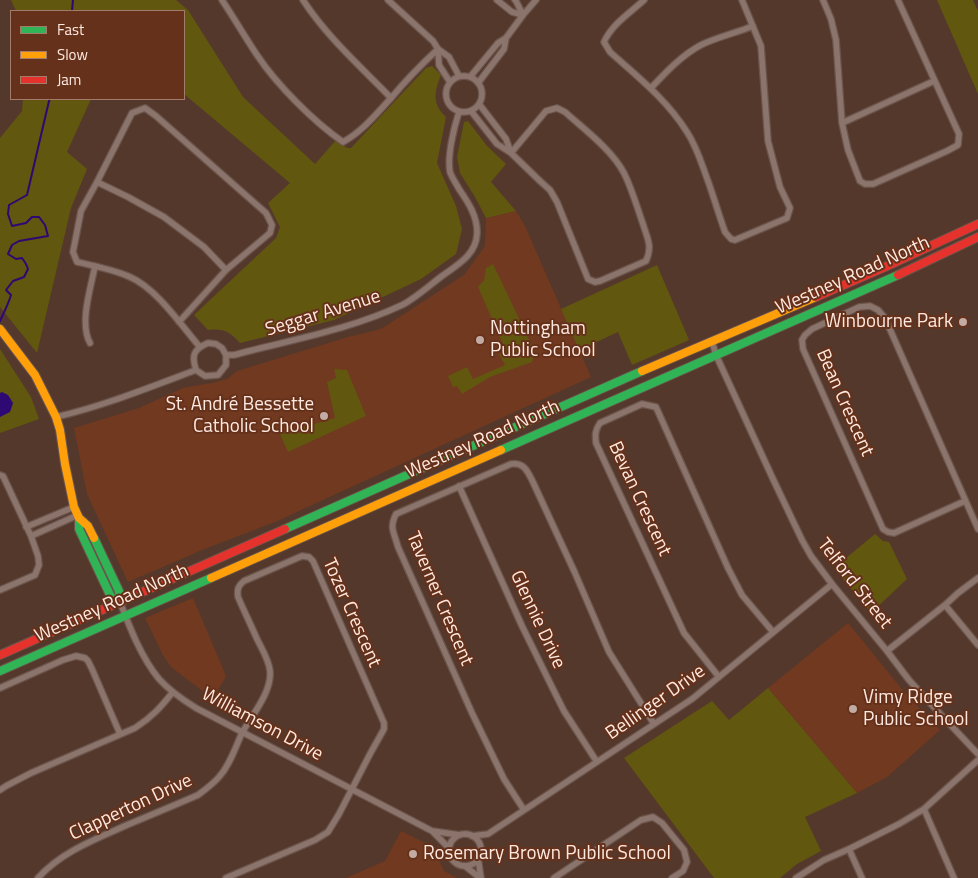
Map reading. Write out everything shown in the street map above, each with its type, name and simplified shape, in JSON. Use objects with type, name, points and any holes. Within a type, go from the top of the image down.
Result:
[{"type":"main road","name":"Westney Road North","points":[[0,655],[712,341],[886,267],[978,224]]},
{"type":"main road","name":"Westney Road North","points":[[0,671],[880,283],[978,237]]},
{"type":"main road","points":[[0,329],[35,375],[56,418],[77,513],[88,526],[119,591],[120,602]]},
{"type":"street","points":[[222,0],[258,56],[274,77],[330,133],[344,142],[354,136],[381,110],[438,49]]},
{"type":"street","points":[[303,0],[315,19],[391,98]]},
{"type":"street","points":[[388,0],[433,41],[438,49],[449,57],[459,76]]},
{"type":"street","points":[[497,0],[512,12],[523,15]]},
{"type":"street","points":[[514,0],[523,15]]},
{"type":"street","points":[[470,77],[498,43],[506,38],[536,0]]},
{"type":"street","points":[[644,0],[614,27],[604,42],[610,52],[651,88],[688,133],[704,170],[725,232],[731,239],[735,240],[787,218],[790,208],[780,187],[768,141],[761,46],[742,0]]},
{"type":"street","points":[[823,0],[831,19],[836,40],[842,123],[848,150],[860,181],[865,184],[873,184],[958,145],[959,134],[898,0]]},
{"type":"street","points":[[651,88],[676,62],[689,52],[703,44],[753,26]]},
{"type":"street","points":[[478,82],[504,48],[506,38]]},
{"type":"street","points":[[438,49],[439,65],[450,82]]},
{"type":"street","points":[[459,76],[470,77],[478,82],[482,98],[479,104],[471,111],[459,112],[449,105],[445,93],[450,82],[459,76]]},
{"type":"street","points":[[842,123],[934,81]]},
{"type":"street","points":[[479,104],[506,139],[511,154]]},
{"type":"street","points":[[178,322],[226,270],[270,233],[272,225],[266,213],[163,121],[145,108],[132,112],[81,211],[73,252],[77,262],[114,271],[132,278],[151,291],[178,322],[199,346]]},
{"type":"street","points":[[471,111],[497,144],[511,154],[550,190],[557,202],[588,279],[595,282],[600,281],[646,261],[650,246],[624,172],[612,156],[565,112],[557,108],[546,111],[511,154]]},
{"type":"street","name":"Seggar Avenue","points":[[226,355],[234,355],[328,332],[362,321],[404,304],[463,261],[471,252],[477,235],[476,221],[451,174],[449,163],[454,128],[459,112]]},
{"type":"street","points":[[97,182],[164,217],[204,247],[226,270]]},
{"type":"street","points":[[90,342],[85,325],[95,266]]},
{"type":"street","name":"Bean Crescent","points":[[965,501],[894,533],[883,529],[803,349],[802,340],[805,335],[812,329],[859,307],[870,306],[878,310],[885,318],[978,529]]},
{"type":"street","name":"Telford Street","points":[[712,341],[716,355],[773,479],[811,556],[909,680],[978,754]]},
{"type":"street","points":[[208,343],[216,344],[222,348],[226,355],[226,365],[218,375],[205,376],[196,370],[193,361],[199,346],[208,343]]},
{"type":"street","points":[[56,418],[196,370]]},
{"type":"street","name":"Bevan Crescent","points":[[719,677],[684,633],[596,443],[596,428],[600,423],[642,404],[656,407],[742,595],[774,632]]},
{"type":"street","name":"Taverner Crescent","points":[[524,810],[504,779],[472,713],[398,547],[392,529],[392,522],[396,514],[510,464],[517,463],[527,470],[609,652],[654,724]]},
{"type":"street","points":[[0,475],[3,476],[31,536],[39,565],[35,575],[0,590]]},
{"type":"street","name":"Glennie Drive","points":[[459,486],[522,626],[552,687],[564,710],[597,762]]},
{"type":"street","points":[[26,527],[77,513]]},
{"type":"street","points":[[31,536],[77,513]]},
{"type":"street","name":"Tozer Crescent","points":[[243,732],[264,695],[269,683],[270,674],[266,656],[238,597],[238,585],[302,556],[309,557],[313,561],[384,723],[384,729],[352,789]]},
{"type":"street","points":[[887,651],[978,578]]},
{"type":"street","name":"Bellinger Drive","points":[[472,836],[488,834],[692,699],[832,584]]},
{"type":"street","name":"Williamson Drive","points":[[120,602],[143,655],[152,669],[160,680],[185,701],[432,831],[449,848]]},
{"type":"street","points":[[945,605],[978,645]]},
{"type":"street","points":[[0,688],[63,660],[76,656],[85,658],[92,669],[120,734]]},
{"type":"street","points":[[0,790],[24,777],[135,728],[149,719],[173,692]]},
{"type":"street","name":"Clapperton Drive","points":[[38,878],[54,862],[81,846],[204,791],[219,777],[227,766],[243,732]]},
{"type":"street","points":[[796,878],[824,860],[850,849],[924,809],[978,760]]},
{"type":"street","points":[[226,878],[315,840],[328,832],[352,789]]},
{"type":"street","points":[[924,809],[954,878]]},
{"type":"street","points":[[554,878],[641,820],[653,816],[662,823],[684,850],[687,862],[683,871],[672,878]]},
{"type":"street","name":"Williamson Drive","points":[[432,831],[460,835]]},
{"type":"street","points":[[480,878],[465,866],[453,860],[449,848],[453,840],[460,835],[466,834],[472,836],[478,842],[481,849]]},
{"type":"street","points":[[465,866],[473,864],[478,858],[488,834]]},
{"type":"street","points":[[850,849],[862,878]]},
{"type":"street","points":[[478,858],[480,878]]},
{"type":"shaded area","points":[[11,0],[176,0],[188,10],[243,97],[315,164],[336,140],[347,148],[351,148],[426,68],[432,66],[441,75],[436,92],[436,102],[446,117],[437,163],[456,206],[462,229],[456,254],[421,279],[334,320],[240,343],[226,332],[208,330],[194,315],[276,238],[280,227],[268,203],[290,183],[185,95],[185,10],[16,10]]},
{"type":"shaded area","points":[[937,0],[973,0],[978,11],[978,94]]},
{"type":"shaded area","points":[[23,100],[91,100],[67,152],[87,169],[71,208],[37,353],[0,307],[0,138],[22,111]]},
{"type":"shaded area","points":[[468,121],[487,146],[506,164],[491,182],[516,211],[486,218],[460,173],[457,157],[464,122]]},
{"type":"shaded area","points":[[516,211],[525,226],[591,377],[275,522],[202,550],[128,582],[87,494],[74,428],[139,408],[183,388],[227,379],[237,371],[348,337],[381,329],[464,275],[485,246],[486,218]]},
{"type":"shaded area","points":[[493,264],[535,352],[532,362],[490,377],[462,394],[457,386],[453,387],[448,376],[467,367],[473,379],[505,365],[499,354],[506,351],[478,287],[484,280],[486,268]]},
{"type":"shaded area","points":[[657,265],[689,340],[632,365],[618,332],[579,350],[561,309]]},
{"type":"shaded area","points":[[0,349],[31,397],[39,419],[0,433]]},
{"type":"shaded area","points":[[334,369],[347,370],[366,416],[288,452],[280,434],[335,418],[327,382],[336,378]]},
{"type":"shaded area","points":[[0,393],[8,395],[13,403],[10,412],[0,417]]},
{"type":"shaded area","points":[[875,534],[883,541],[889,542],[907,579],[871,613],[834,568]]},
{"type":"shaded area","points":[[193,598],[226,676],[213,699],[171,667],[145,618]]},
{"type":"shaded area","name":"Vimy Ridge Public School","points":[[848,623],[901,688],[940,730],[887,777],[857,793],[768,688]]},
{"type":"shaded area","points":[[768,688],[857,793],[805,817],[821,851],[797,864],[780,878],[714,878],[624,758],[712,701],[729,720]]},
{"type":"shaded area","name":"Rosemary Brown Public School","points":[[401,831],[433,847],[444,871],[457,878],[346,878],[385,861]]},
{"type":"waterway","points":[[72,10],[73,0]]},
{"type":"waterway","points":[[0,321],[11,295],[6,290],[13,281],[24,277],[28,269],[22,258],[16,259],[8,254],[12,245],[19,241],[48,236],[45,225],[39,217],[32,217],[26,223],[12,226],[8,214],[9,205],[27,195],[50,100]]},
{"type":"traffic: fast","points":[[501,450],[898,275]]},
{"type":"traffic: fast","points":[[285,529],[642,371]]},
{"type":"traffic: fast","points":[[79,518],[79,529],[111,597],[120,602]]},
{"type":"traffic: fast","points":[[94,538],[119,591],[120,602]]},
{"type":"traffic: fast","points":[[0,671],[211,578]]},
{"type":"traffic: slow","points":[[642,371],[816,297]]},
{"type":"traffic: slow","points":[[0,329],[35,375],[56,417],[74,507],[79,518],[88,526],[94,538]]},
{"type":"traffic: slow","points":[[211,578],[501,450]]},
{"type":"traffic: jam","points":[[816,297],[978,224]]},
{"type":"traffic: jam","points":[[898,275],[978,237]]},
{"type":"traffic: jam","points":[[0,655],[285,529]]},
{"type":"place","name":"Winbourne Park","points":[[963,322]]},
{"type":"place","name":"Nottingham Public School","points":[[480,340]]},
{"type":"place","name":"St. André Bessette Catholic School","points":[[324,416]]},
{"type":"place","name":"Vimy Ridge Public School","points":[[853,709]]},
{"type":"place","name":"Rosemary Brown Public School","points":[[413,854]]}]
